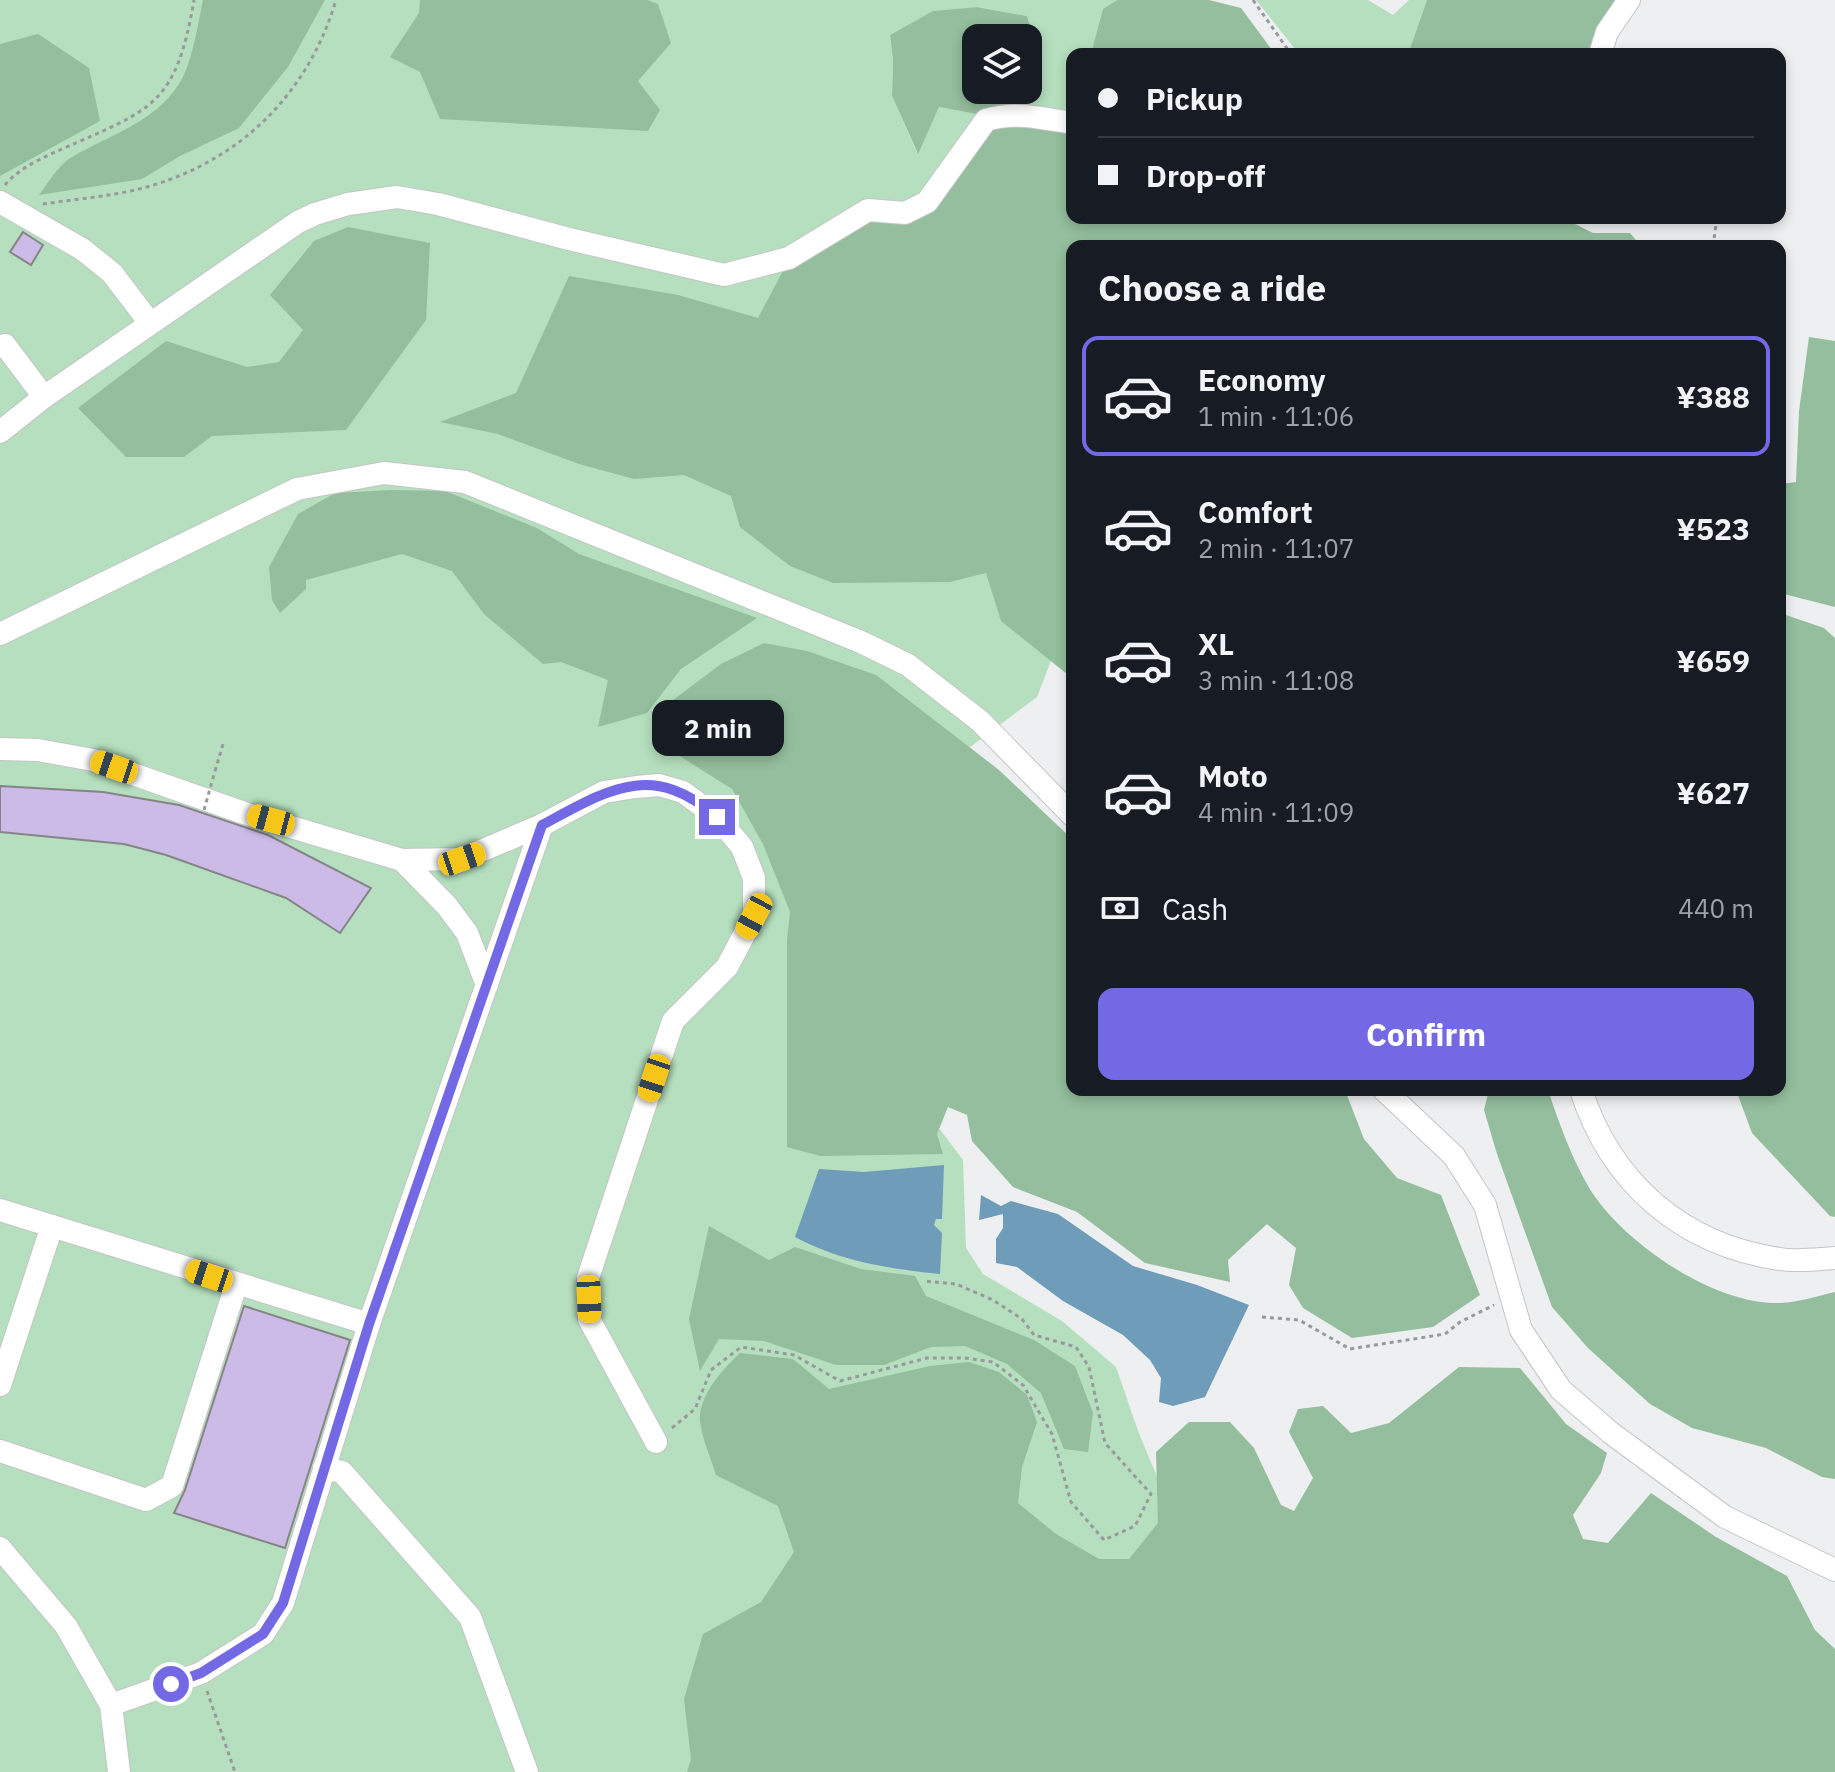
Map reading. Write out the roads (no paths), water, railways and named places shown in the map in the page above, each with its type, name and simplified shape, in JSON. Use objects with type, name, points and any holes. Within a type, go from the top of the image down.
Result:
[{"type":"street","points":[[1602,48],[1607,32],[1629,0]]},
{"type":"street","points":[[0,432],[44,397],[298,222],[348,204],[397,197],[438,204],[569,239],[724,275],[789,258],[868,210],[905,213],[927,202],[986,120],[999,116],[1030,116],[1066,122]]},
{"type":"street","points":[[0,202],[82,249],[112,273],[150,323]]},
{"type":"street","points":[[5,345],[44,397]]},
{"type":"street","points":[[0,634],[297,489],[384,473],[465,482],[861,642],[908,665],[980,721],[1066,809]]},
{"type":"street","points":[[0,749],[38,750],[93,760],[247,814],[402,860],[462,859],[542,825],[604,792],[659,785],[683,792],[717,817],[742,847],[754,878],[754,916],[727,967],[673,1021],[588,1278],[589,1319],[656,1442]]},
{"type":"street","points":[[111,1705],[201,1673],[263,1634],[283,1603],[369,1324],[542,825]]},
{"type":"street","points":[[402,860],[447,906],[467,933],[487,985]]},
{"type":"street","points":[[1390,1096],[1454,1156],[1485,1205],[1521,1330],[1561,1390],[1611,1433],[1725,1517],[1835,1570]]},
{"type":"street","points":[[1583,1096],[1592,1122],[1641,1194],[1695,1233],[1741,1251],[1782,1260],[1835,1258]]},
{"type":"street","points":[[0,1210],[369,1324]]},
{"type":"street","points":[[0,1385],[52,1226]]},
{"type":"street","points":[[0,1451],[146,1500],[172,1486],[236,1285]]},
{"type":"street","points":[[324,1468],[342,1472],[470,1617],[527,1772]]},
{"type":"street","points":[[0,1548],[66,1626],[111,1705],[119,1772]]},
{"type":"water","points":[[944,1165],[942,1219],[936,1219],[934,1225],[942,1233],[940,1274],[865,1263],[795,1237],[819,1169],[864,1172]]},
{"type":"water","points":[[981,1195],[1001,1206],[1011,1201],[1058,1214],[1133,1266],[1249,1305],[1205,1397],[1173,1406],[1159,1402],[1161,1378],[1150,1360],[1123,1335],[1063,1301],[1017,1267],[996,1263],[996,1239],[1003,1228],[1003,1214],[979,1220]]}]
